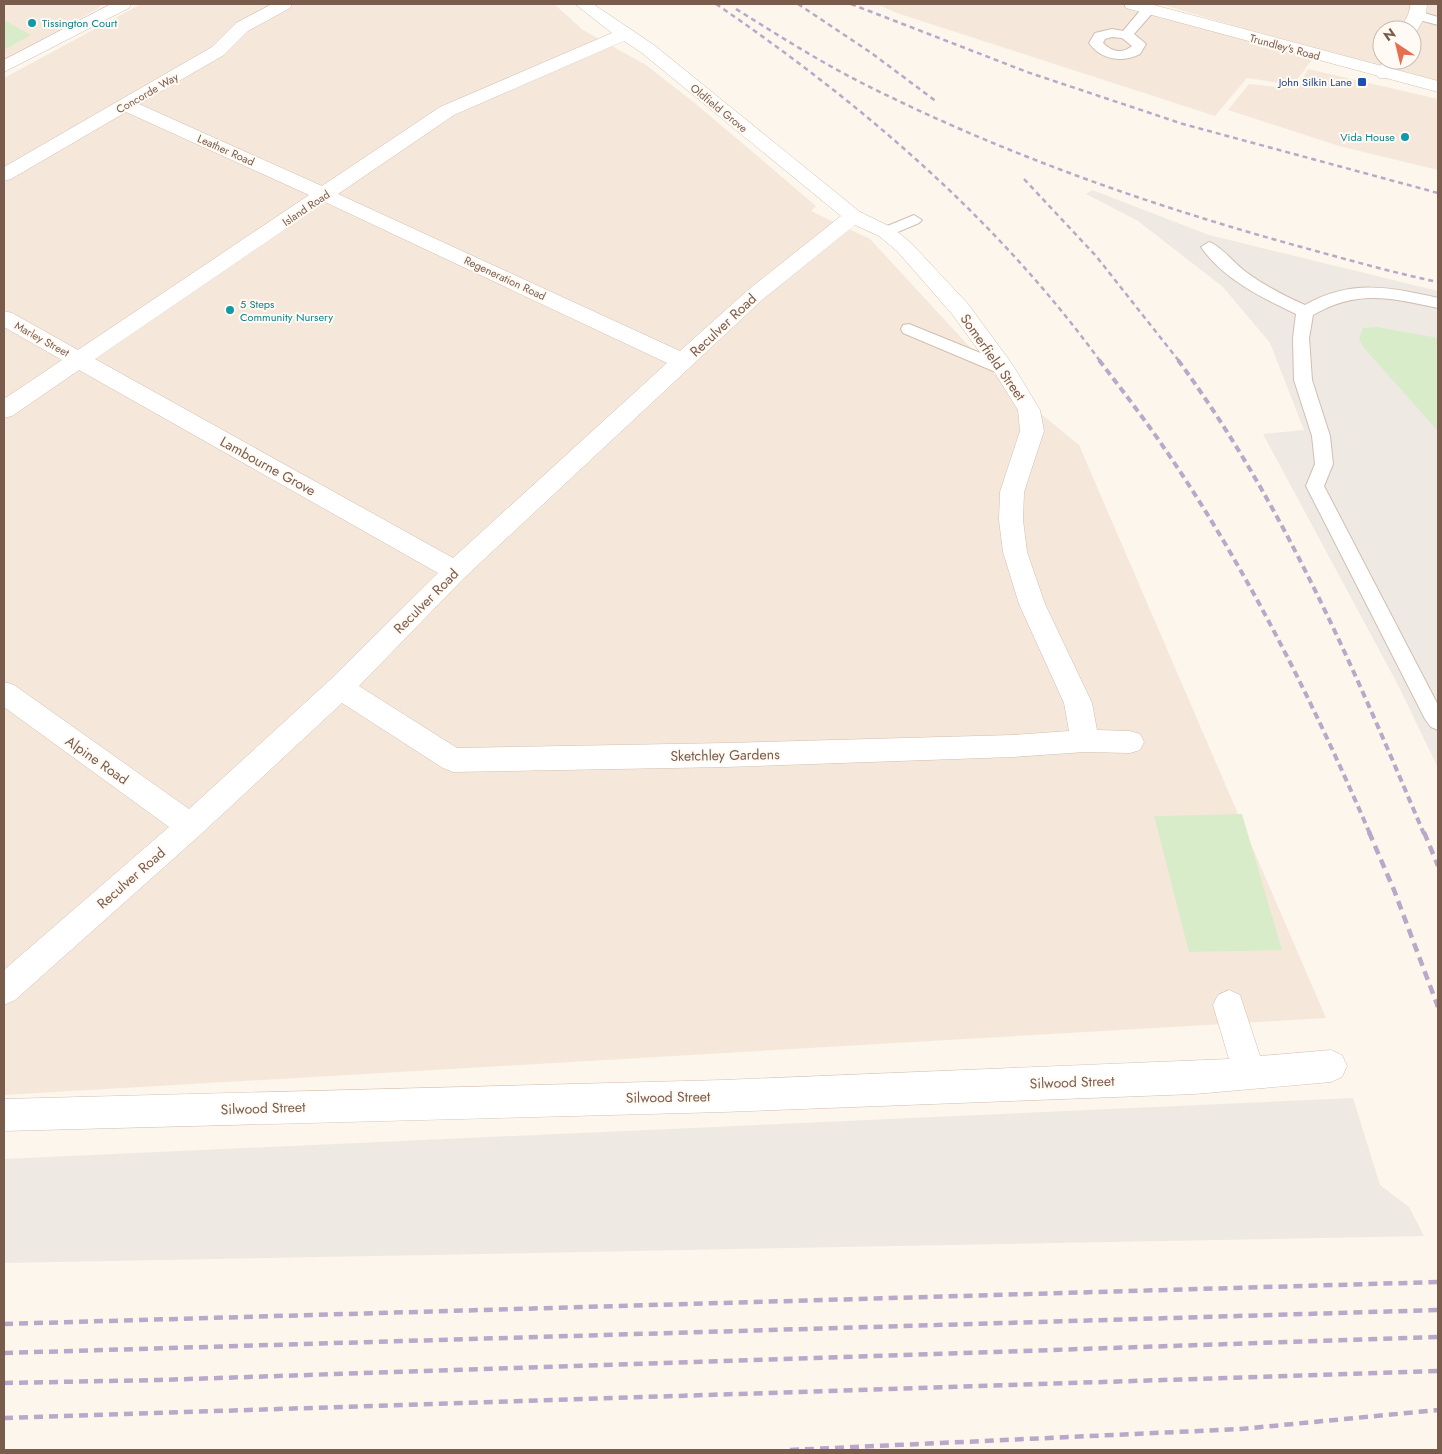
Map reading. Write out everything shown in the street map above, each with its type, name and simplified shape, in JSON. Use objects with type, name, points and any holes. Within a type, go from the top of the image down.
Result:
[{"type":"street","points":[[4,67],[123,4]]},
{"type":"street","name":"Concorde Way","points":[[4,175],[218,51],[242,27],[284,4]]},
{"type":"street","name":"Oldfield Grove","points":[[583,4],[648,49],[853,216]]},
{"type":"street","name":"Trundley's Road","points":[[1132,4],[1372,63]]},
{"type":"street","name":"Island Road","points":[[4,410],[326,195],[447,111],[625,34]]},
{"type":"street","name":"Trundley's Road","points":[[1396,70],[1438,87]]},
{"type":"street","name":"Leather Road","points":[[126,105],[326,195]]},
{"type":"street","name":"Regeneration Road","points":[[326,195],[684,362]]},
{"type":"street","name":"Somerfield Street","points":[[853,216],[886,232],[904,247],[960,309],[1004,369],[1029,410],[1032,431],[1012,492],[1011,520],[1015,552],[1032,604],[1078,703],[1084,741]]},
{"type":"street","name":"Reculver Road","points":[[4,990],[190,826],[340,688],[455,571],[756,295],[853,216]]},
{"type":"street","name":"Marley Street","points":[[4,318],[81,360]]},
{"type":"street","name":"Lambourne Grove","points":[[81,360],[455,571]]},
{"type":"street","name":"Sketchley Gardens","points":[[340,688],[454,760],[726,755],[1013,746],[1084,741],[1130,742]]},
{"type":"street","name":"Alpine Road","points":[[4,693],[190,826]]},
{"type":"street","points":[[1229,1005],[1249,1074]]},
{"type":"street","name":"Silwood Street","points":[[4,1115],[723,1096],[1249,1074],[1331,1066]]},
{"type":"lane","points":[[1126,35],[1149,9]]},
{"type":"lane","points":[[1415,16],[1438,21]]},
{"type":"lane","points":[[886,232],[914,220]]},
{"type":"lane","points":[[1209,247],[1223,264],[1248,282],[1305,312]]},
{"type":"lane","points":[[1438,303],[1379,292],[1350,292],[1323,300],[1305,312],[1301,338],[1303,380],[1321,436],[1324,464],[1315,486],[1432,714],[1438,721]]},
{"type":"lane","points":[[909,329],[1004,369]]},
{"type":"shaded area","name":"Tissington Court","points":[[4,4],[102,4],[99,8],[4,60]]},
{"type":"shaded area","points":[[141,4],[554,4],[583,30],[646,65],[696,104],[816,206],[811,211],[870,239],[1002,382],[1079,445],[1326,1018],[4,1095],[4,78]]},
{"type":"shaded area","points":[[876,4],[1133,4],[1312,60],[1293,85],[1247,78],[1215,116],[900,14]]},
{"type":"shaded area","points":[[1160,4],[1438,4],[1438,83],[1384,70],[1422,70],[1422,20],[1372,20],[1372,67]]},
{"type":"shaded area","points":[[1308,69],[1438,99],[1438,170],[1339,146],[1228,110],[1249,84],[1297,89]]},
{"type":"shaded area","points":[[1092,190],[1209,235],[1438,291],[1438,768],[1398,685],[1263,434],[1304,430],[1270,343],[1223,287],[1138,221],[1086,194]]},
{"type":"shaded area","points":[[1353,1098],[1380,1185],[1409,1207],[1424,1236],[4,1263],[4,1159]]},
{"type":"green space","points":[[4,20],[31,35],[4,50]]},
{"type":"green space","points":[[1377,327],[1438,338],[1438,431],[1365,349],[1359,339],[1363,328]]},
{"type":"green space","points":[[1242,814],[1282,950],[1189,952],[1154,816]]},
{"type":"railway","points":[[716,4],[823,81],[923,166],[971,211],[1017,259],[1060,309],[1100,361]]},
{"type":"railway","points":[[798,4],[870,52],[937,102]]},
{"type":"railway","points":[[851,4],[1027,72],[1183,124],[1438,193]]},
{"type":"railway","points":[[736,9],[848,76],[968,133],[1021,154],[1129,194],[1239,229],[1366,265],[1438,282]]},
{"type":"railway","points":[[1024,179],[1096,256],[1179,361]]},
{"type":"railway","points":[[1099,360],[1151,429],[1189,485],[1247,581],[1324,732],[1370,834]]},
{"type":"railway","points":[[1178,360],[1216,415],[1251,472],[1315,589],[1371,711],[1424,834]]},
{"type":"railway","points":[[1369,832],[1394,890],[1438,1007]]},
{"type":"railway","points":[[1424,832],[1438,866]]},
{"type":"railway","points":[[4,1324],[1438,1282]]},
{"type":"railway","points":[[4,1353],[1438,1310]]},
{"type":"railway","points":[[4,1383],[159,1380],[1438,1337]]},
{"type":"railway","points":[[4,1418],[1438,1371]]},
{"type":"railway","points":[[790,1450],[1241,1429],[1438,1410]]},
{"type":"place","name":"Tissington Court","points":[[32,23]]},
{"type":"place","name":"John Silkin Lane","points":[[1362,82]]},
{"type":"place","name":"Vida House","points":[[1405,137]]},
{"type":"place","name":"5 Steps Community Nursery","points":[[230,310]]}]
